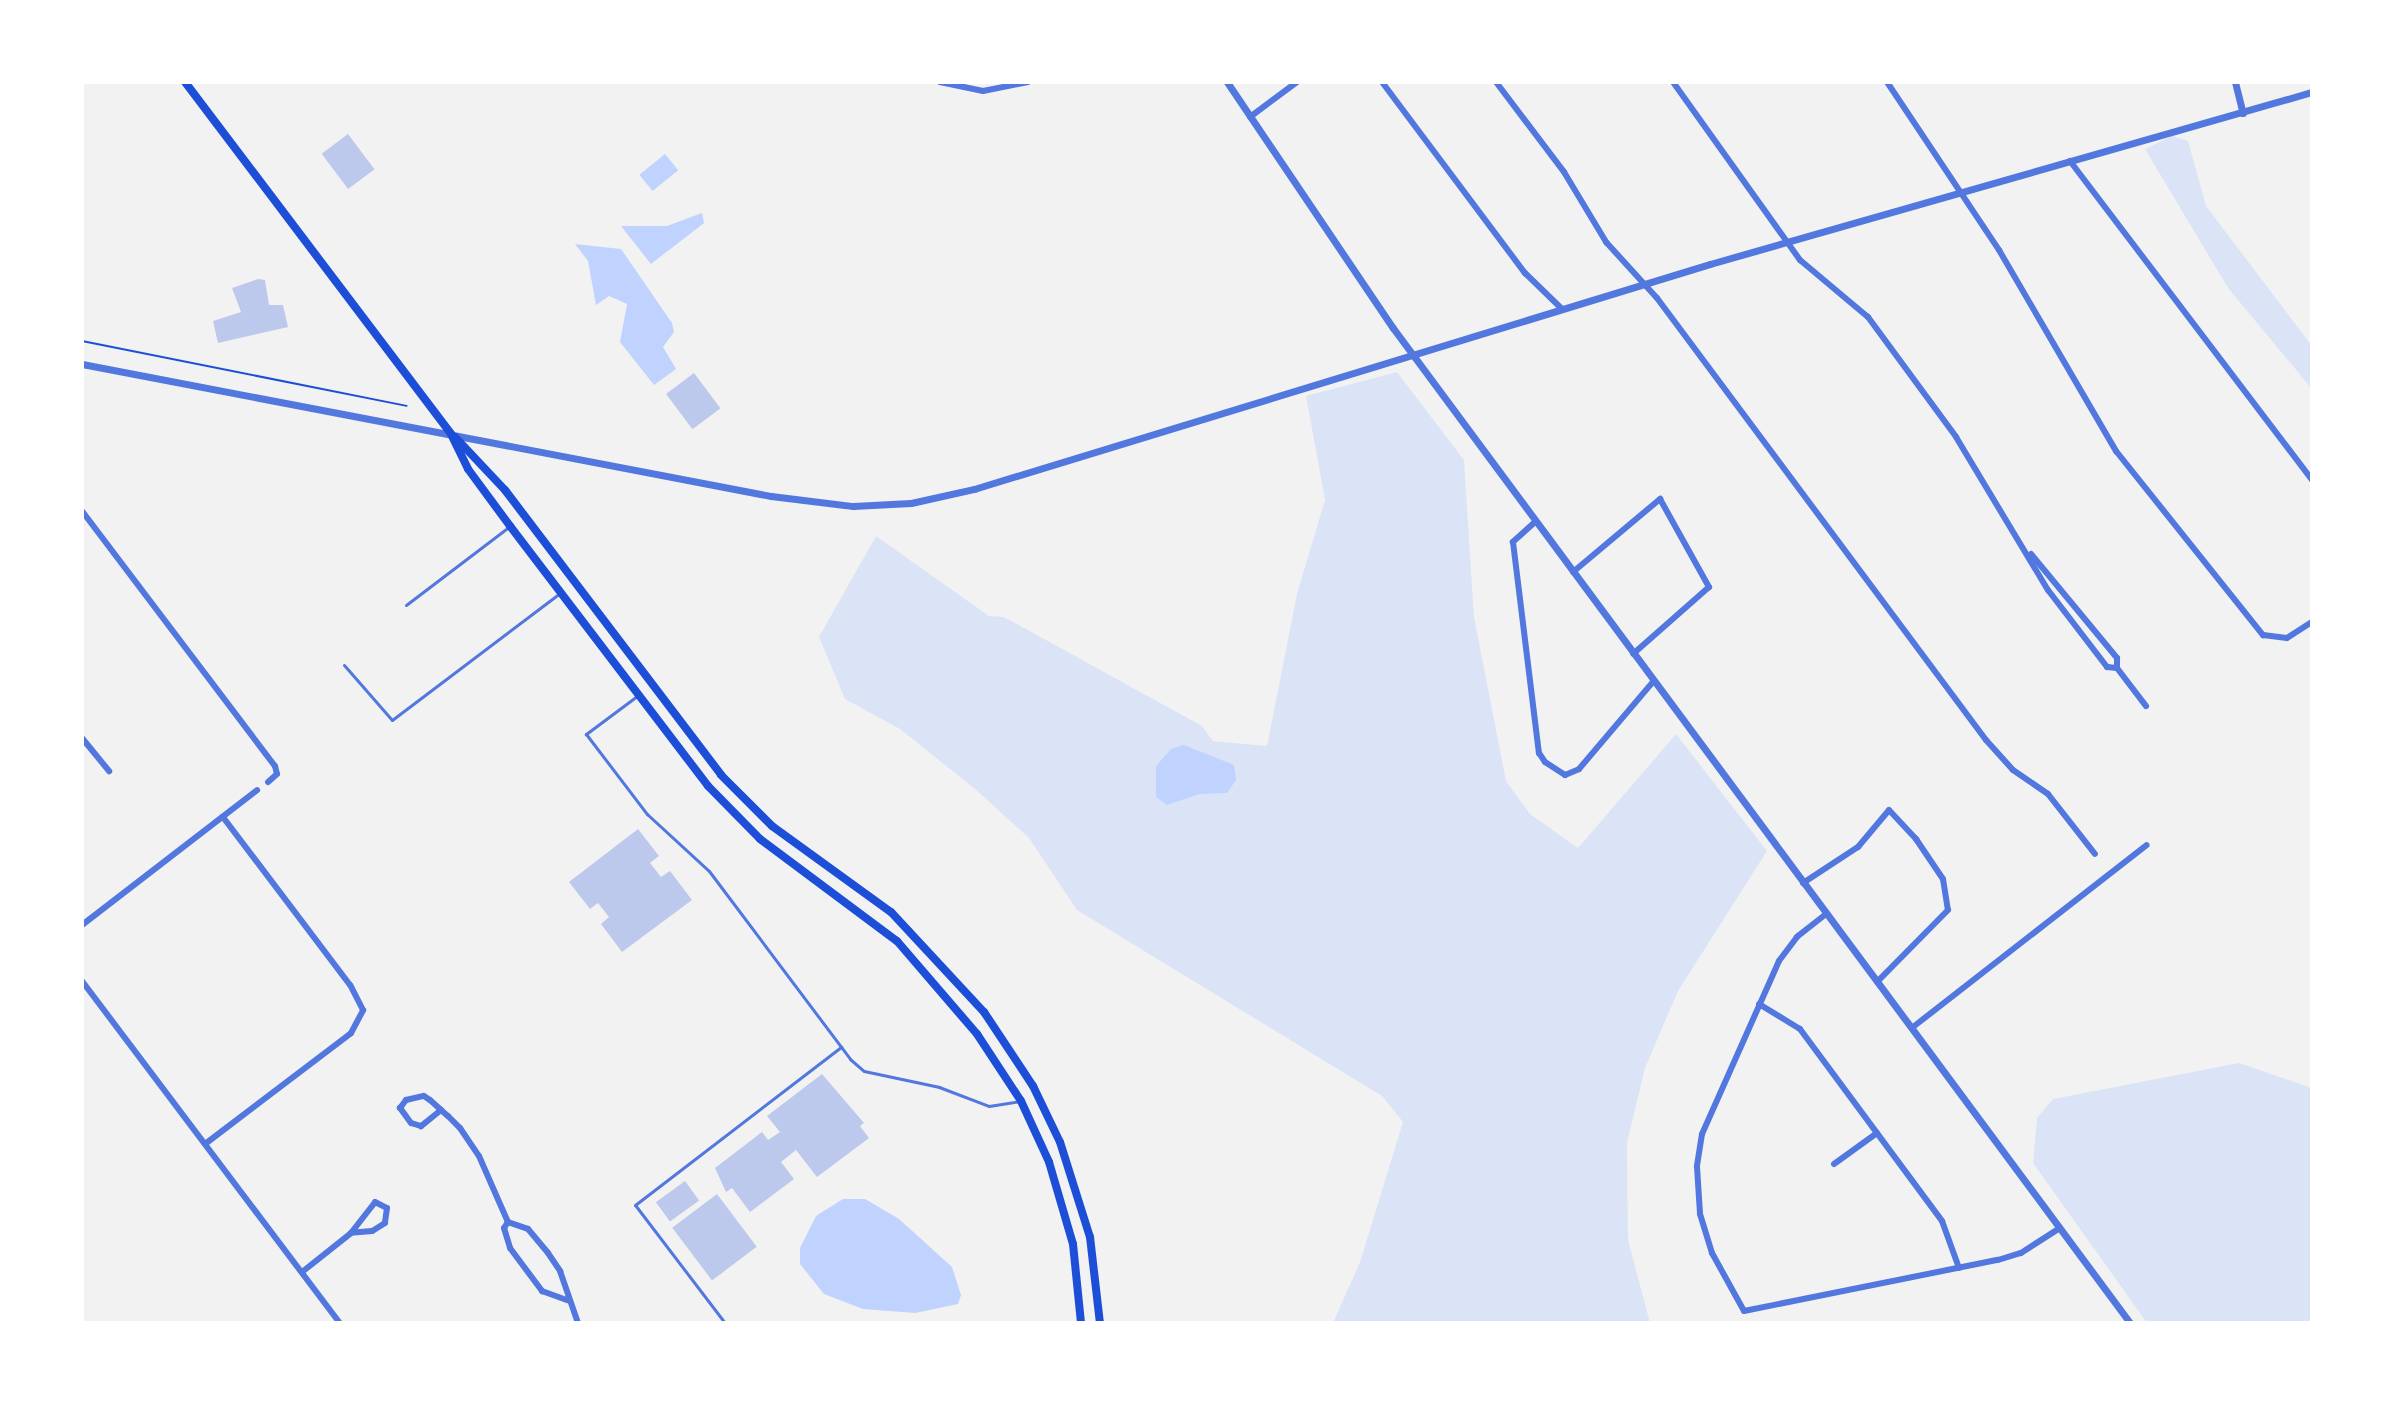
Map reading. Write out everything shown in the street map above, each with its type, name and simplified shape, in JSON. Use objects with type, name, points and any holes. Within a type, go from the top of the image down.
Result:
[{"type":"main road","points":[[185,82],[451,434],[487,468],[721,775],[772,826],[891,912],[940,960],[984,1012],[1037,1092],[1060,1142],[1091,1242],[1100,1323]]},
{"type":"main road","points":[[451,434],[468,469],[708,786],[760,839],[867,916],[927,973],[977,1034],[1021,1101],[1049,1162],[1073,1244],[1081,1323]]},
{"type":"main road","points":[[548,577],[563,566]]},
{"type":"main road","points":[[560,593],[575,582]]},
{"type":"main road","points":[[641,699],[655,688]]},
{"type":"main road","points":[[760,839],[772,826]]},
{"type":"main road","points":[[927,973],[940,960]]},
{"type":"main road","points":[[1021,1101],[1037,1092]]},
{"type":"main road","points":[[1073,1244],[1091,1242]]},
{"type":"street","points":[[940,82],[983,91],[1028,82]]},
{"type":"street","points":[[1227,82],[1412,355],[1652,683],[1913,1027],[2130,1323]]},
{"type":"street","points":[[1250,117],[1297,82]]},
{"type":"street","points":[[1382,82],[1525,273],[1562,309]]},
{"type":"street","points":[[1496,82],[1564,172],[1606,242],[1644,284],[1986,740],[2013,770],[2048,794],[2095,854]]},
{"type":"street","points":[[1673,82],[1815,278],[1868,317],[1956,437],[2048,590],[2107,667],[2117,668]]},
{"type":"street","points":[[1887,82],[1961,193],[2110,441],[2255,627],[2277,640],[2312,622]]},
{"type":"street","points":[[2235,82],[2243,113]]},
{"type":"street","points":[[82,364],[771,496],[828,505],[888,505],[974,489],[1644,284],[2312,92]]},
{"type":"street","points":[[2070,161],[2312,480]]},
{"type":"street","points":[[1573,572],[1660,499],[1709,587],[1632,655]]},
{"type":"street","points":[[82,511],[275,766],[277,774],[268,782]]},
{"type":"street","points":[[1535,522],[1513,542],[1539,753],[1545,762],[1565,775],[1579,769],[1652,683]]},
{"type":"street","points":[[2023,546],[2117,658],[2117,668],[2146,706]]},
{"type":"street","points":[[82,738],[109,771]]},
{"type":"street","points":[[82,925],[257,790]]},
{"type":"street","points":[[1803,883],[1858,847],[1889,810],[1908,827],[1943,879],[1948,910],[1877,982]]},
{"type":"street","points":[[205,1144],[351,1033],[363,1010],[350,985],[223,817]]},
{"type":"street","points":[[1913,1027],[1952,991],[2147,845]]},
{"type":"street","points":[[1826,914],[1788,948],[1759,1004],[1709,1111],[1697,1167],[1706,1235],[1744,1311],[2021,1253],[2060,1228]]},
{"type":"street","points":[[82,981],[340,1323]]},
{"type":"street","points":[[1759,1004],[1800,1029],[1949,1233],[1959,1268]]},
{"type":"street","points":[[441,1110],[421,1126],[411,1123],[400,1108],[417,1096],[441,1110],[470,1140],[508,1222],[505,1239],[542,1291],[567,1300]]},
{"type":"street","points":[[1834,1164],[1877,1133]]},
{"type":"street","points":[[302,1272],[351,1233],[368,1206],[383,1203],[387,1208],[385,1223],[372,1231],[351,1233]]},
{"type":"street","points":[[508,1222],[528,1229],[548,1253],[560,1271],[567,1300],[578,1323]]},
{"type":"lane","points":[[406,605],[510,526]]},
{"type":"lane","points":[[344,665],[392,720],[560,593]]},
{"type":"lane","points":[[641,699],[586,734],[647,814],[718,883],[841,1047],[864,1071],[939,1087],[989,1106],[1021,1101]]},
{"type":"lane","points":[[725,1323],[635,1205],[841,1047]]},
{"type":"path","points":[[82,341],[407,406]]},
{"type":"shaded area","points":[[2172,136],[2188,141],[2206,206],[2312,346],[2312,389],[2228,288],[2145,149]]},
{"type":"shaded area","points":[[1397,372],[1464,460],[1474,617],[1506,781],[1530,814],[1578,848],[1676,734],[1767,851],[1678,991],[1645,1068],[1627,1143],[1628,1240],[1650,1323],[1333,1323],[1360,1262],[1403,1122],[1382,1096],[1077,910],[1029,838],[975,789],[900,729],[845,699],[819,637],[876,536],[989,616],[1004,617],[1202,726],[1213,741],[1267,746],[1297,594],[1325,500],[1306,396]]},
{"type":"shaded area","points":[[2239,1063],[2312,1088],[2312,1323],[2147,1323],[2033,1163],[2037,1118],[2053,1099]]},
{"type":"water","points":[[665,154],[678,170],[653,191],[639,175]]},
{"type":"water","points":[[702,213],[704,223],[651,264],[621,226],[667,226]]},
{"type":"water","points":[[575,244],[621,249],[672,323],[674,332],[663,347],[676,369],[654,385],[620,342],[627,304],[609,296],[596,305],[588,261]]},
{"type":"water","points":[[1184,745],[1234,765],[1236,780],[1227,793],[1199,794],[1167,805],[1156,797],[1156,766],[1171,749]]},
{"type":"water","points":[[843,1199],[865,1199],[899,1219],[952,1267],[961,1295],[958,1304],[915,1313],[863,1309],[824,1294],[800,1264],[800,1248],[816,1216]]},
{"type":"building","points":[[348,134],[374,169],[348,189],[322,154]]},
{"type":"building","points":[[258,279],[265,280],[269,305],[283,305],[288,327],[218,343],[213,321],[241,312],[232,288]]},
{"type":"building","points":[[694,373],[720,408],[693,429],[666,394]]},
{"type":"building","points":[[638,829],[659,856],[650,863],[661,877],[670,871],[692,900],[622,952],[601,924],[609,917],[598,903],[590,909],[569,882]]},
{"type":"building","points":[[822,1074],[864,1123],[860,1126],[869,1138],[817,1177],[796,1150],[781,1162],[794,1179],[750,1212],[732,1188],[726,1192],[715,1168],[762,1132],[768,1140],[780,1132],[767,1116]]},
{"type":"building","points":[[685,1181],[699,1200],[670,1222],[656,1202]]},
{"type":"building","points":[[717,1194],[757,1247],[712,1280],[672,1228]]}]
